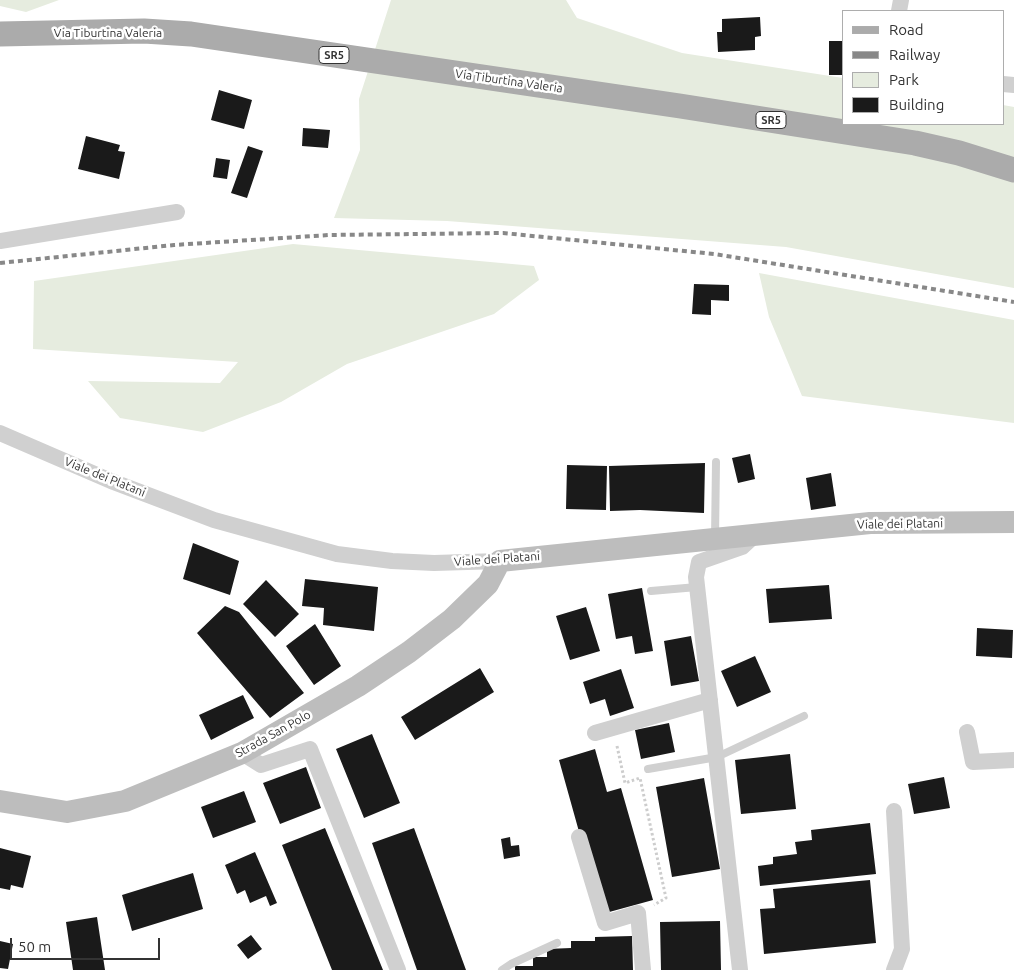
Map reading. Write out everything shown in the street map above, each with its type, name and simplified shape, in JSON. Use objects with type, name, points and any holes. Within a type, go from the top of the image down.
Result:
[{"type":"main road","name":"Via Tiburtina Valeria","points":[[0,34],[144,31],[191,34],[915,143],[959,153],[1014,170]]},
{"type":"street","points":[[0,241],[177,212]]},
{"type":"street","name":"Viale dei Platani","points":[[0,433],[111,480],[214,520],[338,554],[392,561],[434,563],[500,561],[870,523],[1014,522]]},
{"type":"street","points":[[740,970],[696,577],[698,562],[742,547],[755,534]]},
{"type":"street","name":"Strada San Polo","points":[[0,801],[67,812],[106,805],[125,801],[242,752],[358,686],[409,652],[452,619],[488,584],[500,561]]},
{"type":"street","points":[[595,733],[710,700]]},
{"type":"street","points":[[966,732],[973,762],[1014,760]]},
{"type":"street","points":[[242,752],[262,765],[310,749],[398,970]]},
{"type":"street","points":[[894,812],[902,949],[894,970]]},
{"type":"street","points":[[579,838],[605,924],[638,913],[642,970]]},
{"type":"lane","points":[[715,539],[716,462]]},
{"type":"lane","points":[[651,591],[697,587]]},
{"type":"lane","points":[[648,769],[717,757],[804,716]]},
{"type":"lane","points":[[502,970],[558,943]]},
{"type":"path","points":[[613,728],[625,783],[640,778],[666,898],[638,913]]},
{"type":"green space","points":[[0,0],[59,0],[26,12],[0,6]]},
{"type":"green space","points":[[391,0],[566,0],[577,18],[682,53],[842,78],[842,125],[1004,125],[1004,105],[1014,107],[1014,288],[786,247],[447,221],[334,218],[360,150],[359,99]]},
{"type":"green space","points":[[293,244],[534,266],[539,280],[494,314],[347,364],[281,402],[203,432],[120,418],[88,381],[220,383],[238,362],[33,349],[34,281]]},
{"type":"green space","points":[[759,273],[1014,320],[1014,423],[802,396],[769,317]]},
{"type":"building","points":[[760,17],[761,36],[755,37],[755,50],[718,52],[717,32],[722,32],[722,19]]},
{"type":"building","points":[[829,41],[842,41],[842,75],[829,75]]},
{"type":"building","points":[[219,90],[252,100],[244,129],[211,120]]},
{"type":"building","points":[[303,128],[330,130],[328,148],[302,146]]},
{"type":"building","points":[[86,136],[120,145],[118,151],[125,152],[119,179],[78,169]]},
{"type":"building","points":[[248,146],[263,151],[247,198],[231,193]]},
{"type":"building","points":[[216,158],[230,160],[227,179],[213,177]]},
{"type":"building","points":[[694,284],[729,285],[729,301],[711,300],[711,315],[692,314]]},
{"type":"building","points":[[750,454],[755,479],[738,483],[732,458]]},
{"type":"building","points":[[705,463],[704,513],[640,510],[610,511],[609,466]]},
{"type":"building","points":[[567,465],[607,466],[606,510],[566,509]]},
{"type":"building","points":[[831,473],[836,506],[811,510],[806,478]]},
{"type":"building","points":[[193,543],[239,561],[230,595],[183,579]]},
{"type":"building","points":[[305,579],[378,587],[374,631],[323,625],[324,608],[302,606]]},
{"type":"building","points":[[266,580],[299,614],[275,637],[243,604]]},
{"type":"building","points":[[829,585],[832,619],[769,623],[766,589]]},
{"type":"building","points":[[642,588],[653,651],[635,654],[632,636],[616,639],[608,594]]},
{"type":"building","points":[[225,606],[239,612],[304,693],[270,718],[197,633]]},
{"type":"building","points":[[586,607],[600,651],[570,660],[556,616]]},
{"type":"building","points":[[315,624],[341,666],[314,685],[286,646]]},
{"type":"building","points":[[977,628],[1013,630],[1012,658],[976,656]]},
{"type":"building","points":[[691,636],[699,681],[671,686],[664,641]]},
{"type":"building","points":[[755,656],[771,692],[737,707],[721,671]]},
{"type":"building","points":[[480,668],[494,692],[415,740],[401,717]]},
{"type":"building","points":[[621,669],[634,708],[610,716],[605,699],[590,704],[583,682]]},
{"type":"building","points":[[243,695],[254,718],[211,740],[199,715]]},
{"type":"building","points":[[669,723],[675,752],[641,759],[635,730]]},
{"type":"building","points":[[372,734],[400,803],[364,818],[336,749]]},
{"type":"building","points":[[595,749],[607,792],[621,788],[653,900],[602,914],[559,760]]},
{"type":"building","points":[[790,754],[796,809],[741,814],[735,760]]},
{"type":"building","points":[[306,767],[321,808],[280,824],[263,783]]},
{"type":"building","points":[[944,777],[950,808],[914,814],[908,784]]},
{"type":"building","points":[[704,778],[720,869],[672,877],[656,787]]},
{"type":"building","points":[[244,791],[256,822],[213,838],[201,807]]},
{"type":"building","points":[[870,823],[876,874],[760,886],[758,866],[773,864],[773,857],[797,854],[795,842],[812,840],[811,830]]},
{"type":"building","points":[[325,828],[383,970],[332,970],[282,845]]},
{"type":"building","points":[[414,828],[466,970],[417,970],[372,843]]},
{"type":"building","points":[[510,837],[511,846],[519,845],[520,856],[504,859],[501,839]]},
{"type":"building","points":[[0,848],[31,856],[23,888],[11,885],[10,890],[0,888]]},
{"type":"building","points":[[255,852],[277,903],[270,906],[266,896],[250,903],[245,890],[237,894],[225,865]]},
{"type":"building","points":[[193,873],[203,909],[132,931],[122,895]]},
{"type":"building","points":[[870,880],[876,943],[764,954],[760,909],[775,908],[773,889]]},
{"type":"building","points":[[97,917],[105,970],[73,970],[66,922]]},
{"type":"building","points":[[720,921],[721,970],[661,970],[660,922]]},
{"type":"building","points":[[251,935],[262,949],[248,959],[237,945]]},
{"type":"building","points":[[632,936],[633,970],[515,970],[515,966],[533,966],[533,957],[547,957],[547,949],[571,948],[571,941],[595,941],[595,937]]},
{"type":"building","points":[[0,941],[13,944],[8,969],[0,968]]},
{"type":"railway","points":[[0,263],[174,245],[329,235],[503,233],[714,254],[1014,302]]}]
